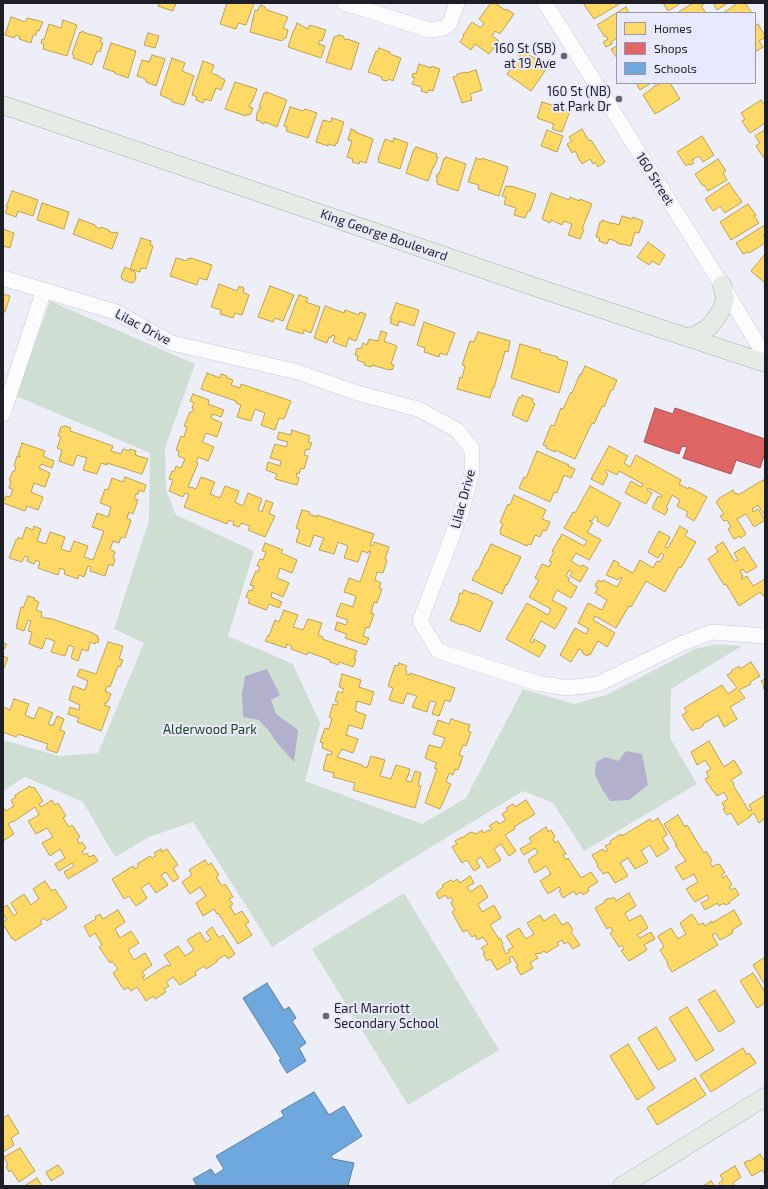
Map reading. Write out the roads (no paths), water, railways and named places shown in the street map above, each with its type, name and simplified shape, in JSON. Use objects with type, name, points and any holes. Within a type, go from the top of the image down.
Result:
[{"type":"main road","name":"King George Boulevard","points":[[3,105],[547,291],[765,363]]},
{"type":"main road","points":[[688,337],[698,334],[708,328],[715,320],[722,309],[725,298],[722,285]]},
{"type":"main road","points":[[622,1186],[765,1097]]},
{"type":"street","points":[[345,3],[429,30],[444,28],[450,22],[457,3]]},
{"type":"street","name":"160 Street","points":[[545,3],[765,356]]},
{"type":"street","name":"Lilac Drive","points":[[3,278],[116,312],[172,343],[298,372],[357,393],[418,408],[457,430],[472,449],[472,472],[462,510],[420,621],[438,651],[537,682],[567,688],[598,684],[683,642],[712,632],[765,636]]},
{"type":"street","points":[[3,414],[44,290]]},
{"type":"water","points":[[267,669],[280,695],[271,700],[276,714],[298,730],[294,762],[259,720],[243,717],[242,694],[245,676]]},
{"type":"water","points":[[626,751],[642,754],[648,785],[629,800],[610,801],[595,775],[596,762],[606,757],[618,761]]},
{"type":"place","name":"160 St (SB) at 19 Ave","points":[[564,56]]},
{"type":"place","name":"160 St (NB) at Park Dr","points":[[619,99]]},
{"type":"place","name":"Earl Marriott Secondary School","points":[[326,1016]]},
{"type":"park label","name":"Alderwood Park","points":[[210,730]]}]
